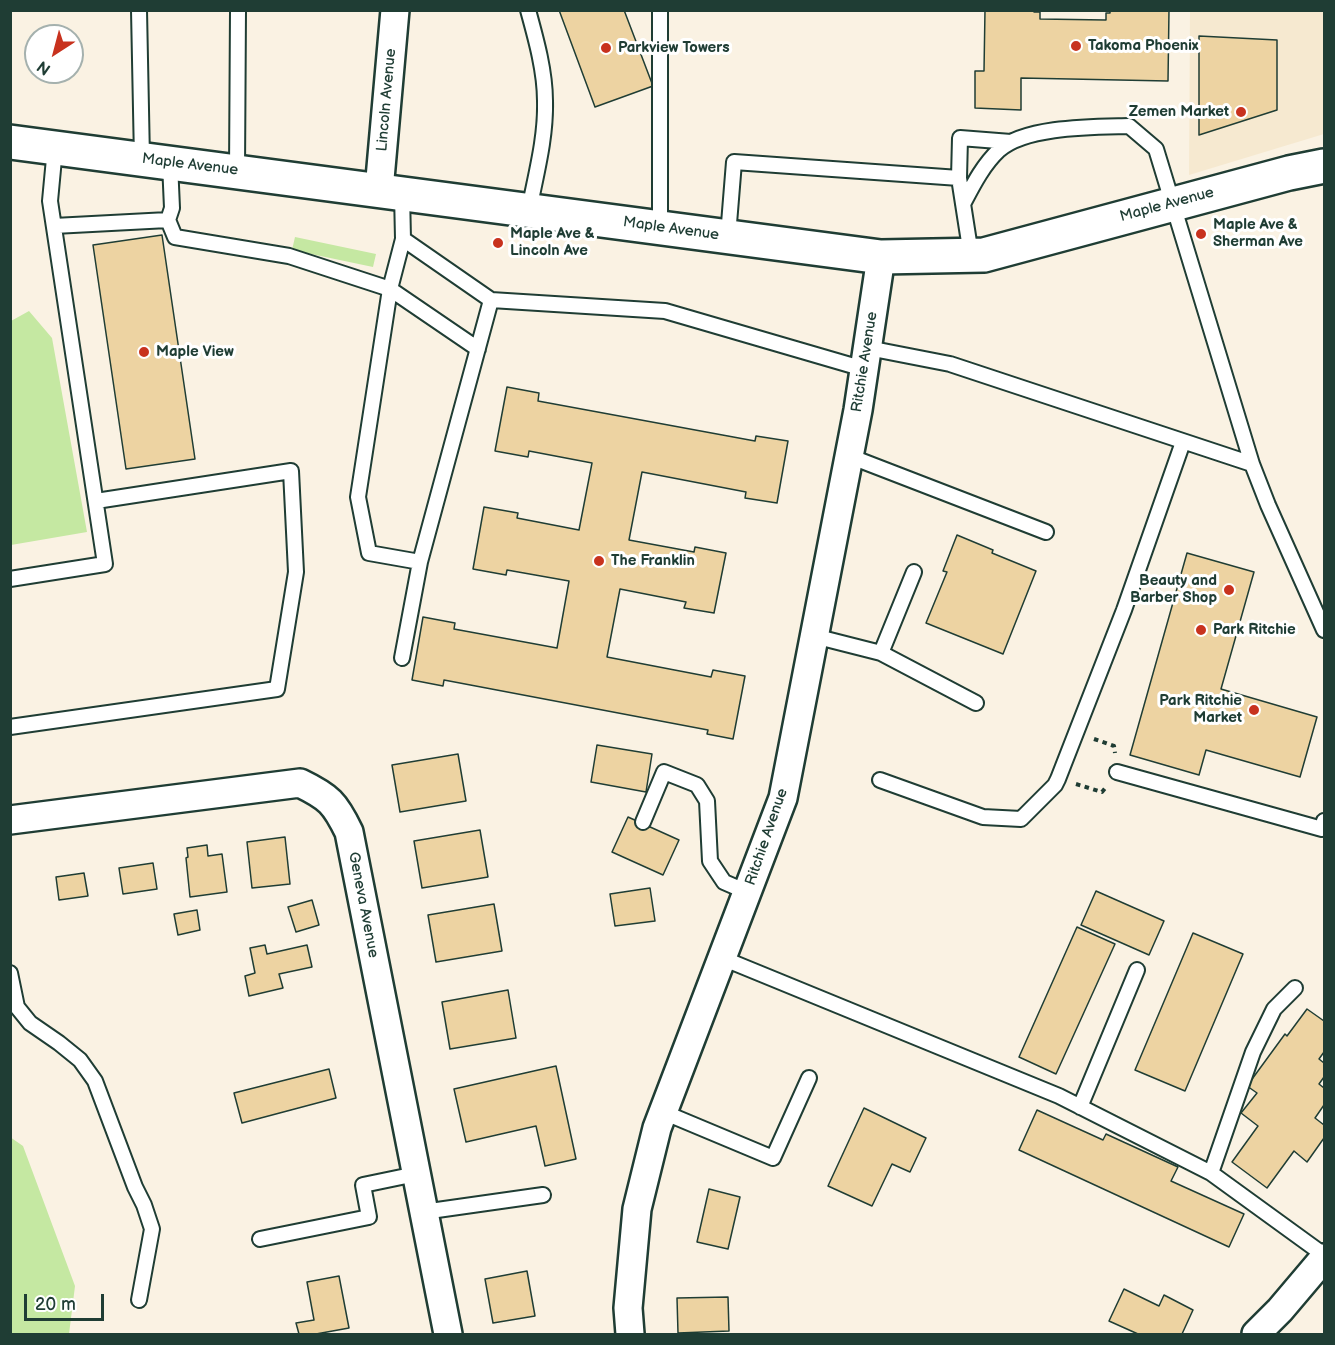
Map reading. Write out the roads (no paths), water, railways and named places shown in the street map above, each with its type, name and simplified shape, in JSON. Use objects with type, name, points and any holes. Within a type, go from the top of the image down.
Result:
[{"type":"street","name":"Lincoln Avenue","points":[[391,192],[395,10]]},
{"type":"street","name":"Maple Avenue","points":[[10,142],[881,257],[984,255],[1290,172],[1324,166]]},
{"type":"street","name":"Ritchie Avenue","points":[[630,1335],[628,1308],[637,1209],[657,1128],[783,798],[849,456],[881,257]]},
{"type":"street","name":"Geneva Avenue","points":[[10,820],[300,783],[321,794],[339,810],[349,832],[448,1335]]},
{"type":"street","points":[[1256,1335],[1324,1260]]},
{"type":"lane","points":[[138,10],[156,161],[172,208],[168,220],[175,237],[289,256],[390,289],[478,349]]},
{"type":"lane","points":[[237,171],[238,10]]},
{"type":"lane","points":[[528,10],[537,45],[546,100],[542,150],[529,210]]},
{"type":"lane","points":[[660,10],[660,228]]},
{"type":"lane","points":[[963,204],[986,164],[999,150],[1011,142],[1059,128],[1129,126],[1156,149],[1252,464],[1324,630]]},
{"type":"lane","points":[[971,255],[959,178],[960,138],[1011,142]]},
{"type":"lane","points":[[10,579],[105,564],[50,201],[55,148]]},
{"type":"lane","points":[[728,237],[734,162],[959,178]]},
{"type":"lane","points":[[391,192],[403,239],[390,289],[358,497],[369,553],[420,562]]},
{"type":"lane","points":[[54,226],[168,220]]},
{"type":"lane","points":[[403,239],[491,300],[665,311],[866,359],[950,364],[1252,464]]},
{"type":"lane","points":[[402,658],[420,562],[491,300]]},
{"type":"lane","points":[[880,780],[983,817],[1021,819],[1055,785],[1124,610],[1183,442]]},
{"type":"lane","points":[[849,456],[1046,532]]},
{"type":"lane","points":[[10,727],[277,689],[296,572],[291,471],[96,501]]},
{"type":"lane","points":[[881,653],[914,572]]},
{"type":"lane","points":[[814,636],[881,653],[976,703]]},
{"type":"lane","points":[[643,822],[664,771],[697,785],[707,801],[710,861],[724,882],[747,892]]},
{"type":"lane","points":[[1117,772],[1322,829],[1324,821]]},
{"type":"lane","points":[[722,958],[1059,1096],[1211,1173],[1324,1260]]},
{"type":"lane","points":[[1080,1107],[1137,970]]},
{"type":"lane","points":[[10,973],[17,1007],[30,1023],[80,1060],[95,1081],[144,1205],[152,1229],[139,1300]]},
{"type":"lane","points":[[1211,1173],[1253,1052],[1274,1009],[1295,988]]},
{"type":"lane","points":[[663,1112],[773,1158],[809,1078]]},
{"type":"lane","points":[[260,1239],[369,1217],[363,1185],[416,1174]]},
{"type":"lane","points":[[423,1212],[543,1195]]},
{"type":"place","name":"Takoma Phoenix","points":[[1076,46]]},
{"type":"place","name":"Parkview Towers","points":[[606,48]]},
{"type":"place","name":"Zemen Market","points":[[1241,112]]},
{"type":"place","name":"Maple Ave & Sherman Ave","points":[[1201,234]]},
{"type":"place","name":"Maple Ave & Lincoln Ave","points":[[498,243]]},
{"type":"place","name":"Maple View","points":[[144,352]]},
{"type":"place","name":"The Franklin","points":[[599,561]]},
{"type":"place","name":"Beauty and Barber Shop","points":[[1229,590]]},
{"type":"place","name":"Park Ritchie","points":[[1201,630]]},
{"type":"place","name":"Park Ritchie Market","points":[[1254,710]]}]
